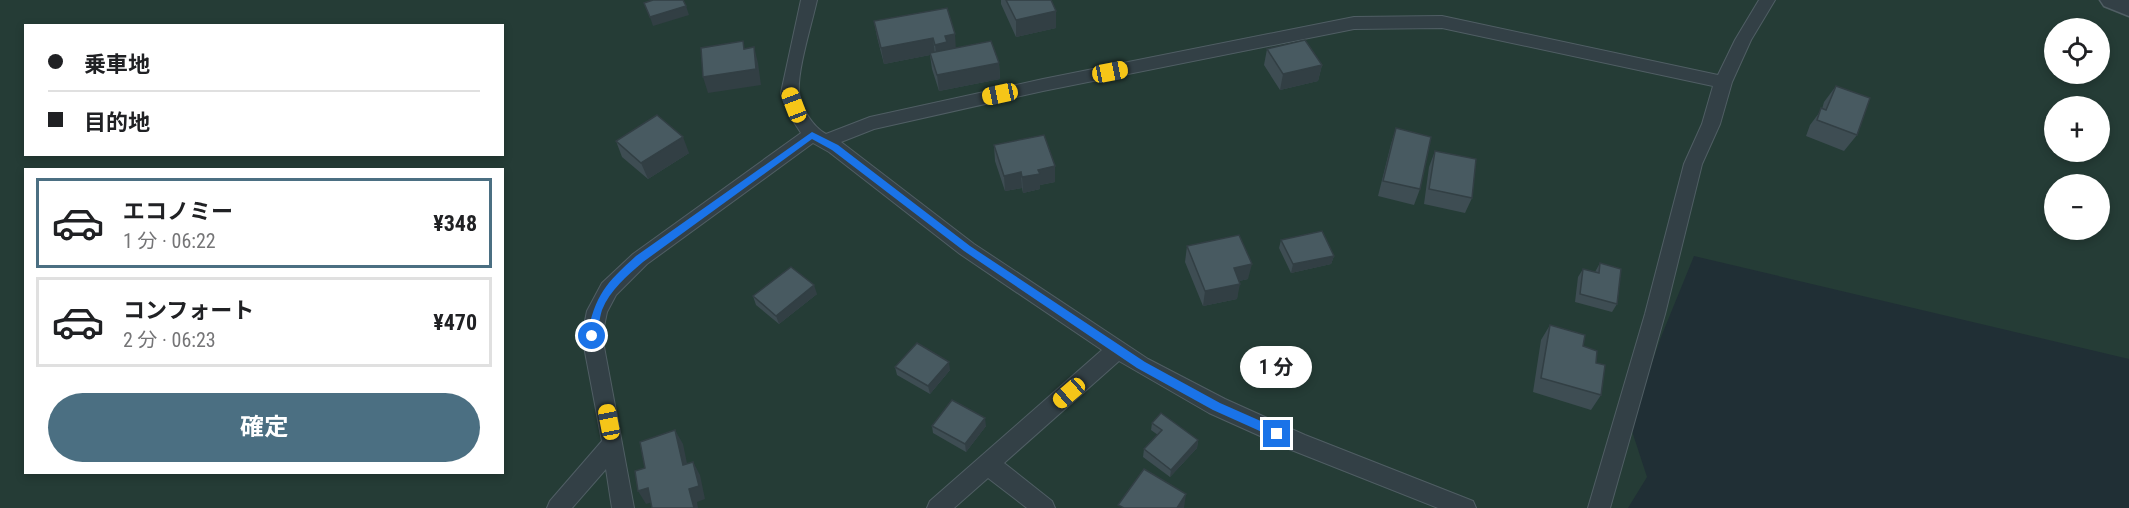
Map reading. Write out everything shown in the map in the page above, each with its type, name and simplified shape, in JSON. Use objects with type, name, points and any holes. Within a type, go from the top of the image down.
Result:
[{"type":"street","points":[[2114,0],[2129,7]]},
{"type":"lane","points":[[808,0],[790,93],[799,116],[818,138],[835,147],[967,249],[1141,365],[1216,406],[1297,442],[1465,508]]},
{"type":"lane","points":[[1599,508],[1655,315],[1693,164],[1711,124],[1723,82],[1743,40],[1767,0]]},
{"type":"lane","points":[[623,508],[592,336],[597,311],[609,289],[640,259],[818,138],[870,123],[1020,90],[1354,23],[1383,21],[1442,22],[1723,82]]},
{"type":"lane","points":[[938,508],[1118,350]]},
{"type":"lane","points":[[558,508],[613,444]]},
{"type":"lane","points":[[988,464],[1044,508]]},
{"type":"green space","points":[[0,0],[2129,0],[2129,359],[1694,256],[1661,337],[1630,425],[1647,477],[1628,508],[0,508]]},
{"type":"building","points":[[653,0],[683,0],[686,6],[650,17],[644,3]]},
{"type":"building","points":[[1006,0],[1051,0],[1056,11],[1016,20]]},
{"type":"building","points":[[947,8],[955,34],[945,36],[947,42],[935,45],[933,38],[881,48],[874,21]]},
{"type":"building","points":[[1305,40],[1322,65],[1283,74],[1267,49]]},
{"type":"building","points":[[743,41],[744,49],[754,47],[756,69],[703,77],[701,48]]},
{"type":"building","points":[[991,41],[999,63],[937,75],[930,53]]},
{"type":"building","points":[[1836,86],[1870,98],[1857,135],[1817,120],[1821,108],[1826,110]]},
{"type":"building","points":[[657,115],[683,137],[641,163],[616,141]]},
{"type":"building","points":[[1396,128],[1431,137],[1420,189],[1383,181]]},
{"type":"building","points":[[1044,135],[1055,166],[1038,170],[1040,174],[1022,177],[1021,172],[1004,176],[994,145]]},
{"type":"building","points":[[1435,151],[1476,159],[1472,198],[1429,189]]},
{"type":"building","points":[[1322,231],[1334,256],[1293,264],[1281,240]]},
{"type":"building","points":[[1239,235],[1252,264],[1234,268],[1240,284],[1205,291],[1187,246]]},
{"type":"building","points":[[1600,263],[1621,269],[1617,304],[1580,294],[1583,269],[1599,273]]},
{"type":"building","points":[[791,267],[814,285],[776,316],[753,296]]},
{"type":"building","points":[[1550,325],[1585,335],[1583,346],[1597,351],[1596,363],[1605,365],[1601,395],[1541,378]]},
{"type":"building","points":[[917,343],[949,362],[928,386],[895,367]]},
{"type":"building","points":[[952,400],[985,418],[965,444],[932,426]]},
{"type":"building","points":[[1161,413],[1198,440],[1171,470],[1144,449],[1162,430],[1152,423]]},
{"type":"building","points":[[675,430],[683,465],[693,462],[699,486],[689,489],[694,508],[652,508],[648,488],[638,491],[635,471],[645,468],[640,442]]},
{"type":"building","points":[[1144,469],[1186,494],[1177,508],[1124,508],[1118,505]]},
{"type":"route","points":[[592,336],[597,311],[609,289],[622,275],[640,259],[812,135],[835,147],[967,249],[1141,365],[1216,406],[1277,434]]}]
